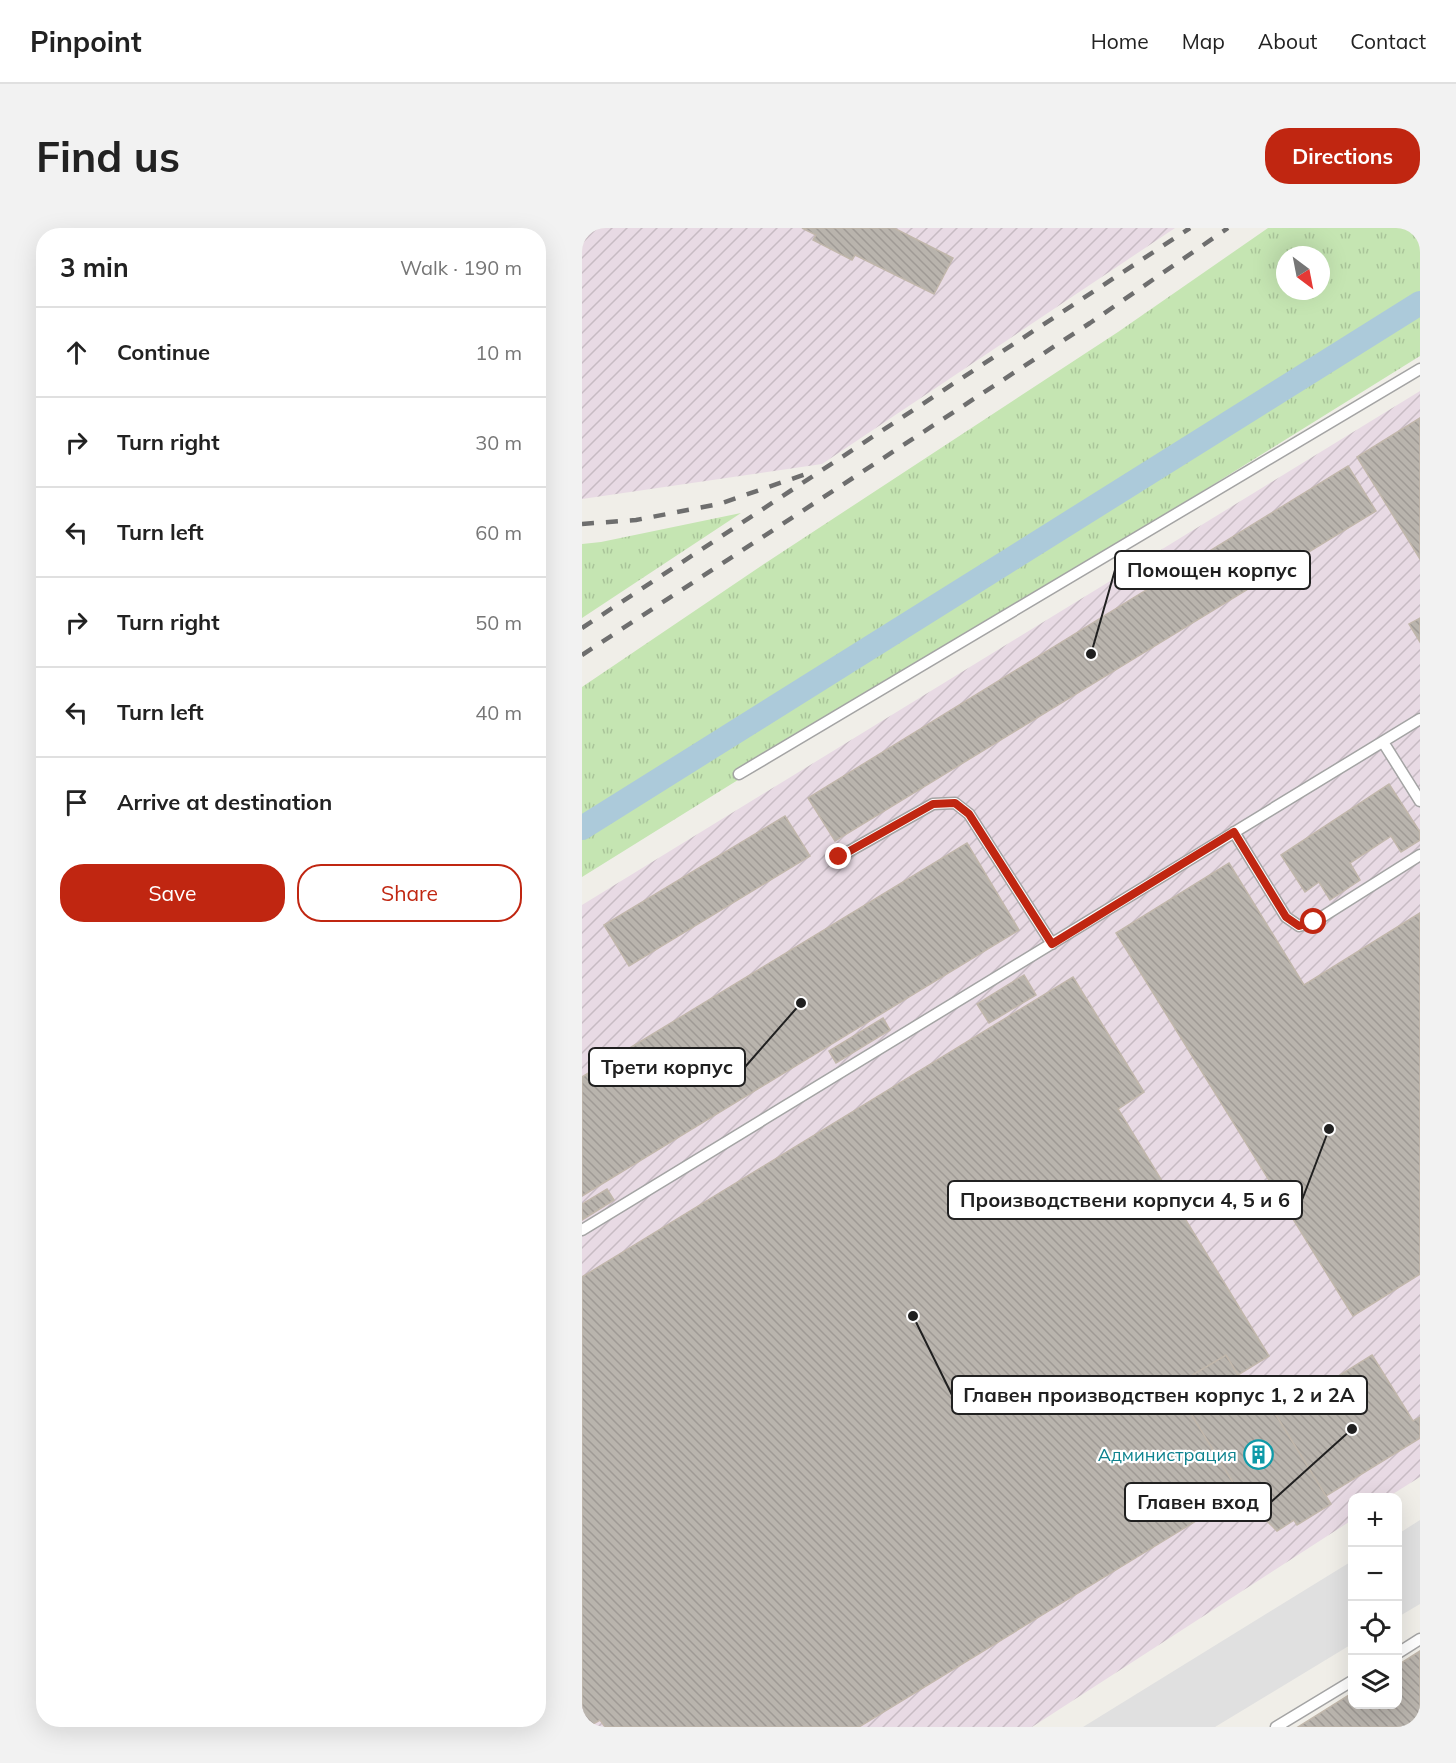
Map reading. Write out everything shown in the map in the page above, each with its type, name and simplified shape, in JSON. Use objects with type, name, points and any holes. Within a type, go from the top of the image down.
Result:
[{"type":"lane","points":[[739,774],[1420,369]]},
{"type":"lane","points":[[582,1230],[1420,719]]},
{"type":"lane","points":[[1383,742],[1420,801]]},
{"type":"lane","points":[[839,857],[933,804],[955,803],[969,814],[1052,944]]},
{"type":"lane","points":[[1234,832],[1286,917],[1299,926],[1314,922],[1420,855]]},
{"type":"lane","points":[[1402,1650],[1420,1639]]},
{"type":"lane","points":[[1276,1727],[1348,1683]]},
{"type":"shaded area","points":[[582,228],[1175,228],[822,464],[582,499]]},
{"type":"shaded area","points":[[1420,391],[1420,1477],[1394,1493],[1348,1493],[1348,1523],[1032,1727],[582,1727],[582,905]]},
{"type":"shaded area","points":[[1420,1520],[1420,1604],[1402,1615],[1402,1547],[1402,1531]]},
{"type":"shaded area","points":[[1348,1563],[1348,1646],[1215,1727],[1083,1727]]},
{"type":"green space","points":[[1268,228],[1420,228],[1420,356],[582,877],[582,687],[764,564],[1118,332]]},
{"type":"green space","points":[[741,513],[582,618],[582,544]]},
{"type":"building","points":[[802,228],[894,228],[953,258],[934,294],[855,255],[852,260],[813,240],[816,235]]},
{"type":"building","points":[[1420,418],[1420,559],[1357,457]]},
{"type":"building","points":[[1348,466],[1376,511],[835,841],[808,798]]},
{"type":"building","points":[[1420,618],[1420,642],[1409,624]]},
{"type":"building","points":[[1389,784],[1420,832],[1420,840],[1401,852],[1391,836],[1350,863],[1360,880],[1330,900],[1319,882],[1305,892],[1281,855]]},
{"type":"building","points":[[785,816],[810,856],[629,966],[604,925]]},
{"type":"building","points":[[967,843],[1019,930],[582,1196],[582,1077]]},
{"type":"building","points":[[1229,863],[1304,985],[1420,913],[1420,1274],[1353,1316],[1116,933]]},
{"type":"building","points":[[1024,975],[1036,995],[989,1023],[977,1004]]},
{"type":"building","points":[[1073,977],[1144,1092],[1118,1109],[1269,1356],[1238,1375],[1226,1355],[1174,1386],[1240,1494],[859,1727],[605,1727],[600,1720],[588,1727],[582,1727],[582,1277]]},
{"type":"building","points":[[883,1018],[890,1030],[836,1063],[829,1051]]},
{"type":"building","points":[[607,1189],[614,1200],[582,1220],[582,1204]]},
{"type":"building","name":"Администрация","points":[[1226,1355],[1238,1375],[1276,1415],[1331,1504],[1297,1525],[1294,1520],[1277,1531],[1240,1494],[1174,1386]]},
{"type":"building","points":[[1372,1355],[1413,1421],[1420,1417],[1420,1438],[1326,1496],[1276,1415]]},
{"type":"building","points":[[1420,1651],[1420,1727],[1298,1727],[1348,1696],[1348,1709],[1402,1709],[1402,1662]]},
{"type":"waterway","points":[[582,828],[1420,303]]},
{"type":"railway","points":[[582,628],[1190,228]]},
{"type":"railway","points":[[582,655],[1090,323],[1228,228]]},
{"type":"railway","points":[[582,524],[636,520],[719,504],[809,473]]},
{"type":"place","name":"Помощен корпус","points":[[1091,654]]},
{"type":"place","name":"Трети корпус","points":[[801,1003]]},
{"type":"place","name":"Производствени корпуси 4, 5 и 6","points":[[1329,1129]]},
{"type":"place","name":"Главен производствен корпус 1, 2 и 2А","points":[[913,1316]]},
{"type":"place","name":"Главен вход","points":[[1352,1429]]},
{"type":"place","name":"Администрация","points":[[1258,1455]]},
{"type":"route","points":[[839,857],[933,804],[955,803],[969,814],[1052,944],[1234,832],[1286,917],[1299,926],[1314,922]]}]
